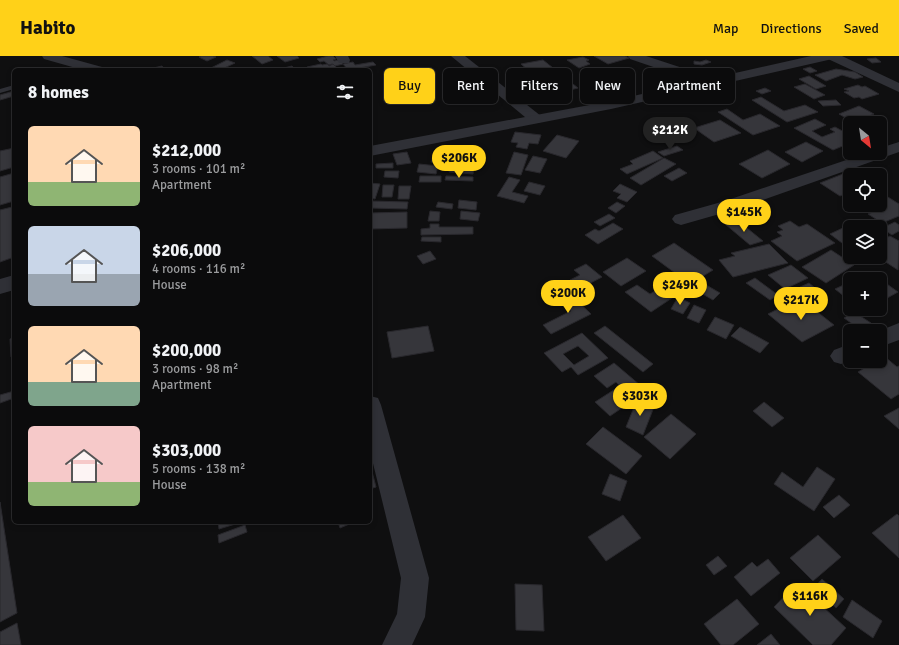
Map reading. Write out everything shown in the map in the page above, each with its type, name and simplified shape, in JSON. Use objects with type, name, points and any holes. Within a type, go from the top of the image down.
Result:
[{"type":"street","points":[[48,56],[72,64],[92,66]]},
{"type":"street","points":[[457,56],[536,119]]},
{"type":"street","points":[[634,56],[670,68]]},
{"type":"street","points":[[735,78],[828,56]]},
{"type":"street","points":[[832,56],[899,88]]},
{"type":"street","points":[[372,151],[441,135],[536,119],[643,97]]},
{"type":"street","points":[[681,219],[732,205],[899,147]]},
{"type":"street","points":[[0,287],[12,283]]},
{"type":"street","points":[[887,336],[899,331]]},
{"type":"street","points":[[372,413],[415,578],[411,617],[397,645]]},
{"type":"lane","points":[[0,91],[12,88]]},
{"type":"building","points":[[252,56],[268,56],[273,60],[262,64]]},
{"type":"building","points":[[277,56],[297,56],[299,58],[285,62]]},
{"type":"building","points":[[333,56],[336,59],[333,60],[334,61],[339,60],[343,64],[335,66],[332,64],[329,65],[324,61],[320,62],[317,59]]},
{"type":"building","points":[[594,56],[625,56],[629,58],[608,64]]},
{"type":"building","points":[[199,57],[216,57],[207,61]]},
{"type":"building","points":[[583,57],[589,60],[586,61],[590,64],[579,68],[567,60]]},
{"type":"building","points":[[876,58],[881,62],[872,63],[867,59]]},
{"type":"building","points":[[227,60],[235,63],[224,68],[211,68]]},
{"type":"building","points":[[543,60],[553,68],[526,68],[521,64]]},
{"type":"building","points":[[706,60],[711,62],[702,65],[694,64],[694,61],[700,62]]},
{"type":"building","points":[[353,62],[355,65],[373,62],[376,65],[359,68],[346,68],[343,64]]},
{"type":"building","points":[[321,64],[327,64],[329,66],[333,64],[337,68],[308,68],[307,67]]},
{"type":"building","points":[[810,67],[817,71],[810,73],[803,69]]},
{"type":"building","points":[[836,69],[855,72],[863,77],[855,79],[842,75],[826,81],[815,75]]},
{"type":"building","points":[[809,76],[826,86],[816,89],[799,79]]},
{"type":"building","points":[[572,83],[578,88],[572,90]]},
{"type":"building","points":[[805,84],[825,95],[814,99],[794,87]]},
{"type":"building","points":[[858,85],[862,87],[865,86],[879,94],[862,99],[859,97],[854,98],[844,92],[849,91],[844,89]]},
{"type":"building","points":[[765,88],[771,91],[762,94],[756,91]]},
{"type":"building","points":[[12,92],[12,97],[0,100],[0,95]]},
{"type":"building","points":[[761,97],[784,111],[805,105],[818,112],[787,122],[752,100]]},
{"type":"building","points":[[836,100],[841,105],[823,106],[818,101]]},
{"type":"building","points":[[859,106],[874,114],[869,116],[843,116],[839,114]]},
{"type":"building","points":[[727,109],[743,120],[760,114],[780,126],[753,135],[718,112]]},
{"type":"building","points":[[815,119],[826,125],[812,131],[822,137],[835,132],[830,129],[835,127],[843,131],[843,146],[833,150],[794,128]]},
{"type":"building","points":[[720,120],[741,133],[714,142],[694,128]]},
{"type":"building","points":[[515,132],[541,135],[538,144],[529,143],[527,149],[516,147],[518,143],[511,142]]},
{"type":"building","points":[[557,135],[579,141],[566,158],[543,151]]},
{"type":"building","points":[[806,142],[823,151],[802,162],[785,152]]},
{"type":"building","points":[[677,146],[683,150],[664,156],[658,152]]},
{"type":"building","points":[[12,148],[12,168],[0,171],[0,151]]},
{"type":"building","points":[[768,150],[790,164],[762,178],[739,164]]},
{"type":"building","points":[[653,151],[663,158],[627,174],[620,169],[633,164],[630,161]]},
{"type":"building","points":[[407,152],[411,163],[397,165],[393,154]]},
{"type":"building","points":[[514,152],[528,155],[521,175],[506,173]]},
{"type":"building","points":[[533,156],[547,159],[540,173],[525,170]]},
{"type":"building","points":[[433,157],[441,158],[438,163],[431,162]]},
{"type":"building","points":[[664,158],[676,164],[641,185],[630,178]]},
{"type":"building","points":[[393,163],[393,168],[376,168],[376,164]]},
{"type":"building","points":[[419,164],[438,166],[436,174],[417,172]]},
{"type":"building","points":[[450,167],[474,168],[473,174],[449,172]]},
{"type":"building","points":[[679,168],[687,173],[672,181],[664,176]]},
{"type":"building","points":[[385,171],[399,171],[398,178],[384,177]]},
{"type":"building","points":[[12,174],[12,202],[0,205],[0,177]]},
{"type":"building","points":[[843,174],[843,195],[840,196],[820,183]]},
{"type":"building","points":[[420,176],[441,176],[441,182],[419,182]]},
{"type":"building","points":[[446,176],[473,177],[473,181],[445,180]]},
{"type":"building","points":[[509,177],[520,180],[512,192],[528,196],[524,203],[497,196]]},
{"type":"building","points":[[529,182],[545,186],[540,195],[524,191]]},
{"type":"building","points":[[372,183],[380,184],[375,199],[372,198]]},
{"type":"building","points":[[620,184],[637,192],[627,202],[617,198],[621,194],[613,191]]},
{"type":"building","points":[[383,185],[394,185],[392,197],[382,197]]},
{"type":"building","points":[[399,186],[411,186],[409,199],[398,199]]},
{"type":"building","points":[[887,196],[899,204],[899,216],[887,221],[877,220],[868,214],[873,212],[887,212]]},
{"type":"building","points":[[459,200],[477,202],[476,210],[458,208]]},
{"type":"building","points":[[372,201],[408,202],[407,209],[372,208]]},
{"type":"building","points":[[438,202],[453,204],[452,209],[436,207]]},
{"type":"building","points":[[617,202],[625,206],[616,213],[608,208]]},
{"type":"building","points":[[12,207],[12,258],[0,262],[0,210]]},
{"type":"building","points":[[430,211],[440,212],[439,221],[428,221]]},
{"type":"building","points":[[461,211],[480,213],[478,221],[460,219]]},
{"type":"building","points":[[407,212],[407,228],[372,229],[372,213]]},
{"type":"building","points":[[609,214],[615,218],[600,226],[594,222]]},
{"type":"building","points":[[737,220],[763,241],[750,245],[725,224]]},
{"type":"building","points":[[790,221],[799,227],[807,224],[835,243],[797,261],[771,241],[782,236],[777,232],[783,230],[778,226]]},
{"type":"building","points":[[895,222],[899,225],[899,231],[892,235],[887,232],[887,226]]},
{"type":"building","points":[[613,223],[623,229],[598,244],[585,235],[595,229],[599,231]]},
{"type":"building","points":[[430,224],[439,224],[439,227],[473,227],[473,234],[421,235],[421,229],[430,228]]},
{"type":"building","points":[[843,228],[843,242],[842,243],[830,234]]},
{"type":"building","points":[[890,236],[899,241],[898,270],[887,263],[887,238]]},
{"type":"building","points":[[422,237],[441,237],[441,242],[421,241]]},
{"type":"building","points":[[674,243],[713,270],[690,284],[652,256]]},
{"type":"building","points":[[769,244],[788,263],[733,277],[719,260],[735,256],[731,253]]},
{"type":"building","points":[[831,250],[843,258],[843,264],[854,265],[826,283],[802,267]]},
{"type":"building","points":[[430,251],[436,259],[423,264],[417,256]]},
{"type":"building","points":[[627,258],[646,271],[621,286],[603,272]]},
{"type":"building","points":[[586,264],[602,277],[579,289],[570,280],[580,275],[574,270]]},
{"type":"building","points":[[791,265],[808,278],[785,289],[768,275]]},
{"type":"building","points":[[755,278],[778,295],[770,300],[746,283]]},
{"type":"building","points":[[675,279],[687,288],[651,312],[625,292],[637,285],[650,294]]},
{"type":"building","points":[[701,282],[720,293],[713,300],[694,289]]},
{"type":"building","points":[[809,283],[820,292],[812,296],[800,287]]},
{"type":"building","points":[[887,284],[898,292],[887,298]]},
{"type":"building","points":[[843,285],[843,295],[835,289]]},
{"type":"building","points":[[567,291],[591,314],[551,334],[543,325],[571,311],[557,296]]},
{"type":"building","points":[[678,297],[690,303],[683,314],[671,309]]},
{"type":"building","points":[[806,303],[834,325],[802,342],[768,314],[788,304],[794,309]]},
{"type":"building","points":[[694,305],[706,310],[699,323],[687,318]]},
{"type":"building","points":[[847,316],[860,316],[871,323],[852,324],[844,318]]},
{"type":"building","points":[[715,317],[734,325],[726,339],[707,330]]},
{"type":"building","points":[[428,326],[434,351],[392,358],[387,332]]},
{"type":"building","points":[[605,326],[653,364],[643,372],[594,333]]},
{"type":"building","points":[[740,327],[769,343],[760,353],[731,336]]},
{"type":"building","points":[[582,333],[608,358],[578,375],[571,367],[562,372],[544,353]],"holes":[[[578,346],[589,356],[574,365],[563,354]]]},
{"type":"building","points":[[12,338],[11,357],[10,339]]},
{"type":"building","points":[[887,359],[897,367],[899,366],[899,394],[891,399],[858,372],[865,368],[887,368]]},
{"type":"building","points":[[614,363],[647,391],[610,416],[595,402],[620,386],[616,382],[607,388],[594,376]]},
{"type":"building","points":[[12,392],[12,399],[0,403],[0,395]]},
{"type":"building","points":[[637,400],[654,407],[643,435],[626,427]]},
{"type":"building","points":[[764,402],[784,418],[772,427],[753,411]]},
{"type":"building","points":[[899,408],[899,429],[884,416]]},
{"type":"building","points":[[671,414],[696,434],[670,459],[644,437]]},
{"type":"building","points":[[603,427],[642,456],[626,474],[586,444]]},
{"type":"building","points":[[817,467],[835,479],[814,511],[774,484],[782,472],[803,487]]},
{"type":"building","points":[[372,472],[376,487],[372,488]]},
{"type":"building","points":[[610,474],[627,481],[620,501],[602,494]]},
{"type":"building","points":[[839,495],[850,505],[834,518],[823,507]]},
{"type":"building","points":[[0,502],[17,613],[0,622]]},
{"type":"building","points":[[897,514],[899,516],[899,558],[872,533]]},
{"type":"building","points":[[623,515],[641,538],[606,561],[588,537]]},
{"type":"building","points":[[218,524],[235,524],[219,529]]},
{"type":"building","points":[[339,524],[349,524],[340,528]]},
{"type":"building","points":[[245,525],[247,532],[219,543],[218,535]]},
{"type":"building","points":[[818,535],[841,557],[813,581],[790,558]]},
{"type":"building","points":[[718,556],[727,566],[714,575],[706,565]]},
{"type":"building","points":[[768,559],[780,573],[751,596],[734,577],[752,562],[757,567]]},
{"type":"building","points":[[822,579],[844,599],[836,608],[814,588]]},
{"type":"building","points":[[797,583],[846,628],[831,645],[813,645],[774,607]]},
{"type":"building","points":[[515,584],[542,585],[544,631],[516,630]]},
{"type":"building","points":[[737,599],[759,624],[733,645],[721,645],[704,624]]},
{"type":"building","points":[[852,600],[882,621],[873,638],[843,617]]},
{"type":"building","points":[[17,623],[21,645],[0,645],[0,632]]},
{"type":"building","points":[[771,634],[780,645],[757,645]]}]
